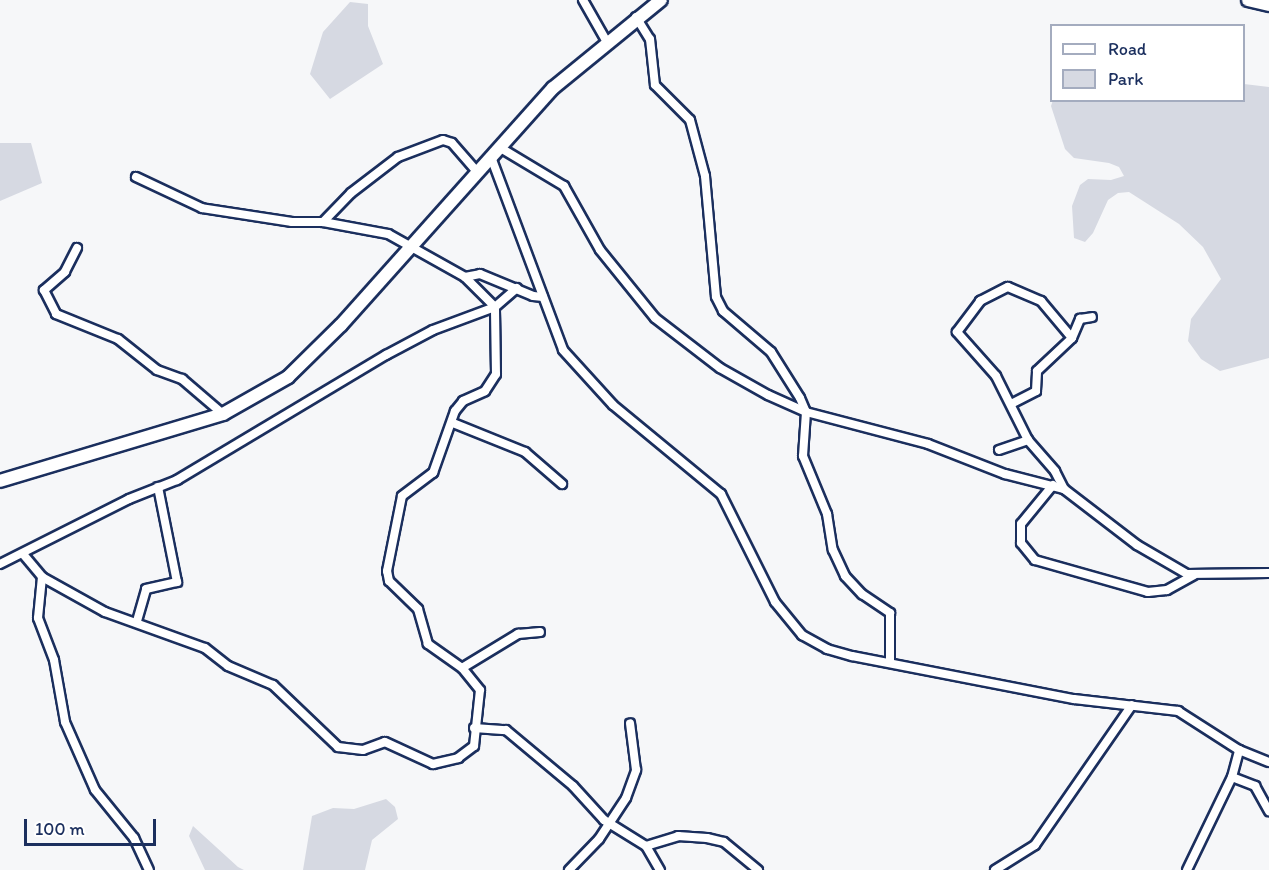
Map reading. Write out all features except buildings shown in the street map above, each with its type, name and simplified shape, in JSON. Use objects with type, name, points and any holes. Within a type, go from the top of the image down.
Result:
[{"type":"highway","points":[[0,481],[223,414],[257,398],[306,362],[553,88],[645,9],[661,0]]},
{"type":"highway","points":[[1248,0],[1269,5]]},
{"type":"street","points":[[583,0],[607,42]]},
{"type":"street","points":[[645,9],[655,85],[690,120],[705,176],[716,297],[723,311],[771,352],[793,382],[806,412],[803,456],[827,514],[833,550],[845,576],[862,594],[890,612],[890,662]]},
{"type":"street","points":[[323,222],[351,193],[398,157],[443,140],[452,143],[476,171]]},
{"type":"street","points":[[499,147],[564,186],[600,250],[636,296],[671,332],[720,368],[806,412],[928,444],[1005,474],[1064,489],[1160,560],[1194,575],[1269,573]]},
{"type":"street","points":[[490,157],[563,350],[582,375],[648,436],[721,494],[789,622],[826,649],[1074,699],[1178,711],[1239,750],[1269,762]]},
{"type":"street","points":[[23,554],[42,577],[105,612],[137,621],[205,648],[228,666],[273,685],[311,725],[349,751],[385,742],[433,764],[458,758],[474,746],[474,728],[480,690],[462,668],[430,647],[418,609],[386,576],[402,496],[433,473],[463,401],[485,391],[496,374],[495,307],[465,277],[388,234],[323,222],[292,222],[202,208],[136,177]]},
{"type":"street","points":[[77,248],[65,272],[44,290],[56,314],[118,339],[157,370],[182,379],[223,414]]},
{"type":"street","points":[[465,277],[480,274],[543,297]]},
{"type":"street","points":[[1064,489],[1055,471],[1028,440],[996,376],[957,332],[980,301],[1008,287],[1026,292],[1041,301],[1072,338]]},
{"type":"street","points":[[0,564],[208,463],[395,350],[433,330],[495,307],[517,288]]},
{"type":"street","points":[[1011,404],[1036,391],[1037,371],[1072,338],[1080,319],[1092,317]]},
{"type":"street","points":[[453,423],[525,452],[562,484]]},
{"type":"street","points":[[999,450],[1028,440]]},
{"type":"street","points":[[1053,485],[1021,524],[1020,543],[1035,560],[1148,592],[1167,590],[1194,575]]},
{"type":"street","points":[[137,621],[146,589],[177,582],[158,487]]},
{"type":"street","points":[[42,577],[38,618],[57,672],[65,722],[96,790],[134,838],[149,870]]},
{"type":"street","points":[[462,668],[518,634],[540,633]]},
{"type":"street","points":[[995,870],[1035,845],[1132,705]]},
{"type":"street","points":[[569,870],[610,824],[636,770],[630,723]]},
{"type":"street","points":[[474,728],[506,730],[573,786],[610,824],[646,846],[660,870]]},
{"type":"street","points":[[1187,870],[1232,777],[1239,750]]},
{"type":"street","points":[[1232,777],[1255,786],[1269,811]]},
{"type":"street","points":[[646,846],[678,836],[707,838],[724,842],[758,870]]},
{"type":"green space","points":[[350,2],[368,4],[368,26],[383,64],[330,99],[310,74],[323,32]]},
{"type":"green space","points":[[1245,84],[1269,87],[1269,358],[1220,371],[1201,359],[1188,341],[1191,319],[1221,279],[1203,247],[1179,224],[1129,192],[1118,193],[1108,200],[1093,233],[1085,242],[1074,238],[1072,206],[1080,185],[1088,179],[1111,180],[1124,176],[1119,167],[1109,163],[1074,158],[1065,149],[1051,106],[1052,102],[1245,102]]},
{"type":"green space","points":[[0,143],[31,143],[42,183],[0,201]]},
{"type":"green space","points":[[386,799],[395,807],[398,819],[372,840],[365,870],[303,870],[312,816],[333,808],[354,809]]},
{"type":"green space","points":[[193,826],[244,870],[205,870],[189,836]]}]
